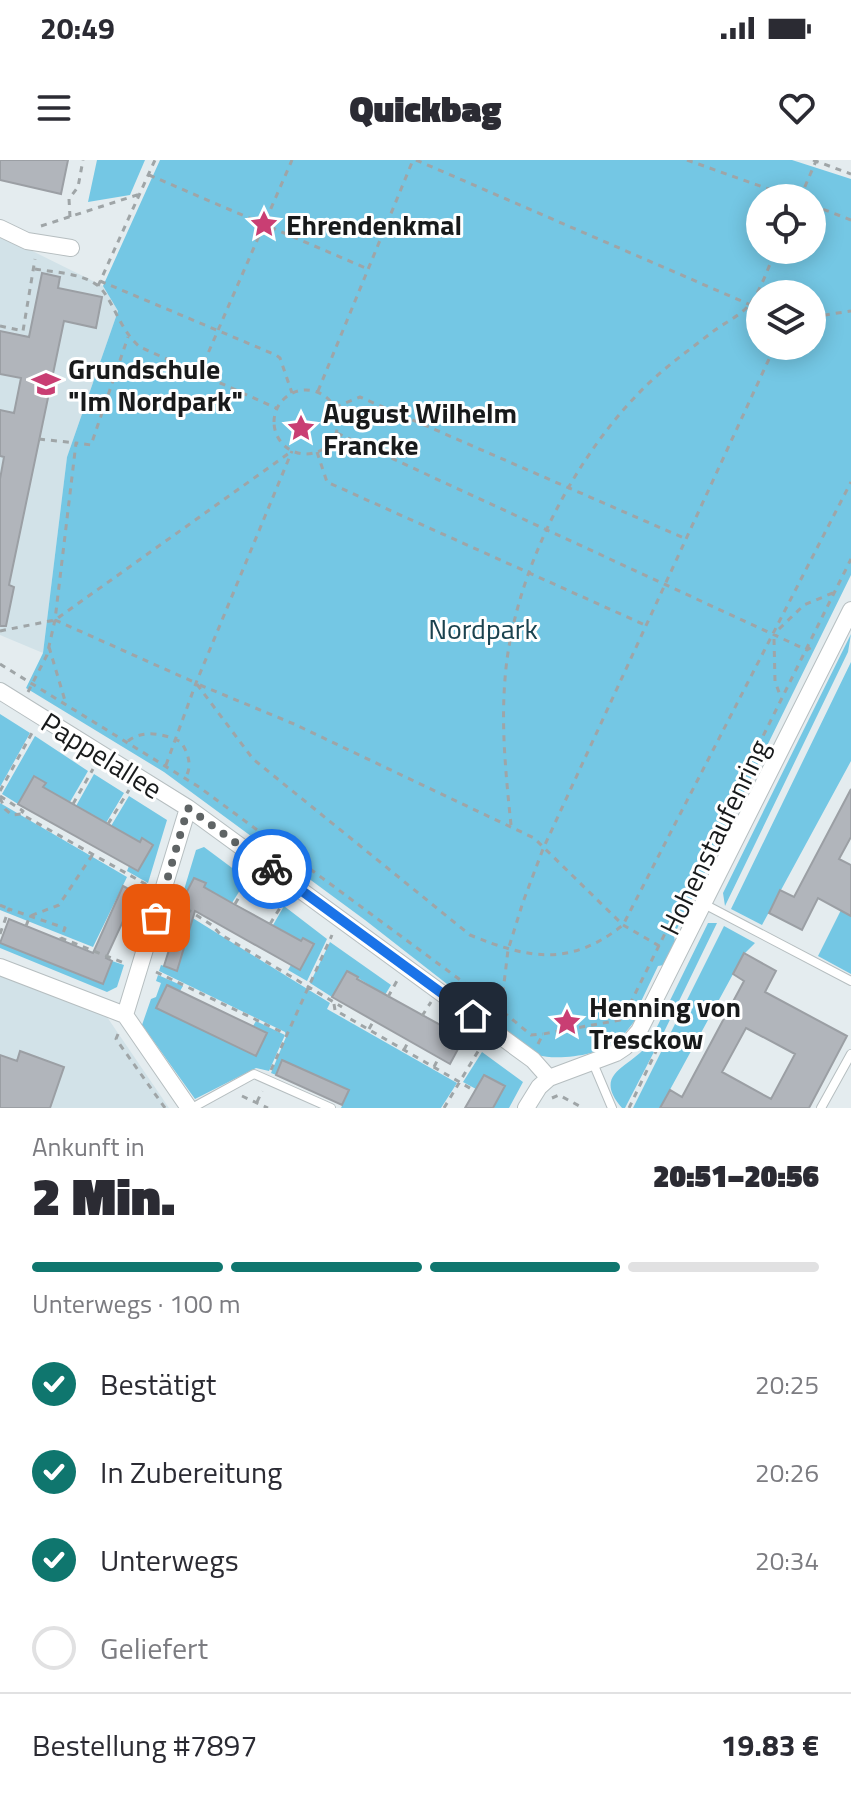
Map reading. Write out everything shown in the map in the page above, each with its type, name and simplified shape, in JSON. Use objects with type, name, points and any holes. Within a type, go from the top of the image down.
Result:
[{"type":"street","points":[[0,228],[31,242],[71,248]]},
{"type":"street","name":"Hohenstaufenring","points":[[549,1078],[593,1063],[625,1047],[639,1031],[851,610]]},
{"type":"street","name":"Pappelallee","points":[[0,691],[188,808],[530,1057],[549,1078]]},
{"type":"street","points":[[125,1015],[188,808]]},
{"type":"street","points":[[0,967],[125,1015],[190,1108]]},
{"type":"street","points":[[526,1108],[539,1087],[549,1078]]},
{"type":"lane","points":[[704,904],[851,981]]},
{"type":"lane","points":[[821,1108],[851,1054]]},
{"type":"lane","points":[[593,1063],[612,1108]]},
{"type":"lane","points":[[190,1108],[254,1074],[331,1108]]},
{"type":"path","points":[[83,160],[78,187],[69,199],[70,217],[140,194]]},
{"type":"path","points":[[99,284],[155,160]]},
{"type":"path","points":[[199,374],[292,160]]},
{"type":"path","points":[[318,391],[414,160],[746,302]]},
{"type":"path","points":[[687,160],[755,184]]},
{"type":"path","points":[[806,184],[815,161],[851,174]]},
{"type":"path","points":[[149,175],[368,269]]},
{"type":"path","points":[[826,210],[851,220]]},
{"type":"path","points":[[0,326],[23,331],[35,269],[31,242]]},
{"type":"path","points":[[35,269],[99,284],[276,355],[292,393]]},
{"type":"path","points":[[99,284],[128,337],[140,347],[276,408]]},
{"type":"path","points":[[511,825],[503,737],[505,676],[512,630],[529,573],[547,529],[600,440],[635,397],[677,359],[746,307]]},
{"type":"path","points":[[826,315],[851,311]]},
{"type":"path","points":[[39,439],[91,445],[128,337]]},
{"type":"path","points":[[501,1006],[508,950],[543,849],[768,360]]},
{"type":"path","points":[[302,389],[318,391],[328,397],[335,407],[337,433],[329,445],[317,452],[304,454],[292,451],[279,441],[273,424],[276,408],[286,395],[292,393],[302,389]]},
{"type":"path","points":[[335,407],[360,397],[685,539]]},
{"type":"path","points":[[337,433],[803,649]]},
{"type":"path","points":[[21,704],[49,646],[55,620],[76,443]]},
{"type":"path","points":[[0,631],[55,620],[292,451]]},
{"type":"path","points":[[166,765],[196,683],[292,451]]},
{"type":"path","points":[[317,452],[327,482],[645,625]]},
{"type":"path","points":[[196,683],[253,759],[470,935],[508,950],[536,956],[571,954],[601,942],[623,925],[851,482]]},
{"type":"path","name":"Hohenstaufenring","points":[[543,1034],[620,1020],[627,1010],[661,948],[851,559]]},
{"type":"path","points":[[782,701],[775,681],[774,635],[804,605],[835,592]]},
{"type":"path","points":[[55,620],[294,724],[511,825],[534,838],[623,925],[661,948]]},
{"type":"path","points":[[49,646],[66,704]]},
{"type":"path","name":"Pappelallee","points":[[0,664],[166,765],[531,1035],[543,1034]]},
{"type":"path","points":[[5,809],[0,795],[41,717]]},
{"type":"path","points":[[128,741],[146,734],[181,742],[189,761],[185,778]]},
{"type":"path","points":[[73,804],[102,754]]},
{"type":"path","points":[[108,824],[137,776]]},
{"type":"path","points":[[0,795],[23,811],[21,814]]},
{"type":"path","points":[[26,817],[30,811]]},
{"type":"path","points":[[57,834],[61,827]]},
{"type":"path","points":[[26,926],[30,916],[59,905],[96,847]]},
{"type":"path","points":[[235,904],[260,861]]},
{"type":"path","points":[[122,870],[126,864]]},
{"type":"path","points":[[270,924],[294,885]]},
{"type":"path","points":[[0,905],[65,928],[60,939],[141,967],[286,1034]]},
{"type":"path","points":[[0,934],[9,909]]},
{"type":"path","points":[[257,1102],[328,940],[343,921]]},
{"type":"path","points":[[220,934],[223,927]]},
{"type":"path","points":[[254,954],[258,947]]},
{"type":"path","points":[[283,970],[287,963]]},
{"type":"path","points":[[308,985],[343,1005],[339,1012]]},
{"type":"path","points":[[184,993],[188,987]]},
{"type":"path","points":[[217,1009],[220,1002]]},
{"type":"path","points":[[335,1002],[335,1010],[475,1091]]},
{"type":"path","points":[[125,1015],[116,1039],[165,1108]]},
{"type":"path","points":[[250,1025],[253,1018]]},
{"type":"path","points":[[369,1029],[374,1020]]},
{"type":"path","points":[[444,1108],[491,1029]]},
{"type":"path","points":[[530,1057],[543,1034]]},
{"type":"path","points":[[404,1050],[409,1040]]},
{"type":"path","points":[[629,1108],[660,1043]]},
{"type":"path","points":[[434,1067],[439,1057]]},
{"type":"path","points":[[227,1089],[268,1108]]},
{"type":"path","points":[[552,1098],[559,1095],[583,1108]]},
{"type":"shaded area","name":"Grundschule \"Im Nordpark\"","points":[[0,235],[103,286],[118,311],[67,457],[43,653],[0,635]]},
{"type":"shaded area","points":[[0,975],[107,1017],[169,1108],[0,1108]]},
{"type":"green space","points":[[97,160],[145,160],[130,195],[88,202]]},
{"type":"green space","name":"Nordpark","points":[[160,160],[792,160],[851,179],[851,575],[674,935],[675,942],[664,965],[658,966],[636,1012],[638,1017],[610,1046],[579,1056],[538,1055],[365,920],[164,772],[26,688],[43,653],[67,457],[118,311],[103,286]]},
{"type":"green space","points":[[851,634],[848,652],[725,906],[723,893]]},
{"type":"green space","points":[[851,662],[851,761],[762,925],[731,909]]},
{"type":"green space","points":[[0,714],[30,733],[0,787]]},
{"type":"green space","points":[[35,736],[88,771],[70,802],[43,787],[46,783],[34,776],[18,804],[2,794]]},
{"type":"green space","points":[[94,774],[124,793],[106,823],[76,806]]},
{"type":"green space","points":[[129,796],[167,820],[148,883],[127,871],[129,866],[138,870],[153,845],[143,838],[140,842],[111,826]]},
{"type":"green space","points":[[0,803],[127,877],[93,947],[0,910]]},
{"type":"green space","points":[[204,847],[247,879],[232,903],[194,878],[180,903],[196,850]]},
{"type":"green space","points":[[284,906],[327,939],[307,981],[288,970],[291,965],[300,970],[314,944],[303,938],[301,941],[273,925]]},
{"type":"green space","points":[[178,909],[330,1003],[327,1009],[457,1083],[441,1108],[341,1108],[349,1091],[282,1061],[276,1075],[271,1073],[286,1037],[285,1032],[159,971],[161,965],[177,970],[190,929],[174,923]]},
{"type":"green space","points":[[841,910],[851,916],[851,974],[818,956]]},
{"type":"green space","points":[[708,923],[717,923],[662,1036],[654,1033]]},
{"type":"green space","points":[[724,926],[755,943],[744,954],[660,1108],[633,1108]]},
{"type":"green space","points":[[330,942],[391,985],[385,995],[347,971],[332,997],[310,983]]},
{"type":"green space","points":[[0,943],[102,984],[112,961],[124,965],[117,987],[107,992],[0,948]]},
{"type":"green space","points":[[158,975],[183,986],[180,991],[167,985],[156,1008],[256,1056],[267,1033],[253,1026],[256,1021],[285,1035],[269,1071],[256,1068],[195,1099],[142,1025],[151,999],[156,997],[161,983],[156,981]]},
{"type":"green space","points":[[648,1044],[656,1048],[625,1108],[622,1108],[614,1096],[612,1078]]},
{"type":"green space","points":[[482,1052],[523,1082],[509,1108],[493,1108],[504,1086],[484,1075],[476,1089],[463,1082]]},
{"type":"building","points":[[0,160],[68,160],[61,194],[0,180]]},
{"type":"building","points":[[42,273],[60,277],[58,288],[102,297],[96,328],[64,321],[9,585],[14,587],[6,626],[0,626],[0,479],[4,457],[0,456],[0,410],[14,413],[21,378],[0,374],[0,331],[29,337]]},
{"type":"building","points":[[34,776],[46,783],[43,787],[140,842],[142,838],[153,845],[138,871],[18,804]]},
{"type":"building","points":[[851,789],[851,837],[839,859],[851,865],[851,916],[818,898],[802,930],[769,913],[780,890],[794,897]]},
{"type":"building","points":[[194,878],[206,883],[204,887],[301,941],[303,938],[314,944],[300,970],[195,911],[177,971],[164,966],[183,905],[181,903]]},
{"type":"building","points":[[123,886],[136,893],[106,958],[112,961],[103,984],[0,943],[9,919],[93,953]]},
{"type":"building","points":[[744,953],[776,971],[765,992],[847,1036],[809,1108],[660,1108],[670,1090],[682,1097],[744,981],[733,974]],"holes":[[[746,1028],[795,1054],[771,1099],[722,1072]]]},
{"type":"building","points":[[347,971],[464,1038],[450,1064],[332,997]]},
{"type":"building","points":[[167,985],[267,1033],[256,1056],[156,1008]]},
{"type":"building","points":[[20,1051],[64,1067],[50,1108],[0,1108],[0,1055],[17,1061]]},
{"type":"building","points":[[282,1060],[349,1090],[342,1105],[276,1075]]},
{"type":"building","points":[[484,1075],[505,1086],[493,1108],[465,1108]]},
{"type":"way so far","points":[[156,918],[188,808],[272,869]]},
{"type":"place","name":"Ehrendenkmal","points":[[264,224]]},
{"type":"place","name":"Grundschule \"Im Nordpark\"","points":[[46,384]]},
{"type":"place","name":"August Wilhelm Francke","points":[[301,428]]},
{"type":"place","name":"Henning von Tresckow","points":[[567,1022]]},
{"type":"route","points":[[272,869],[473,1016]]}]
